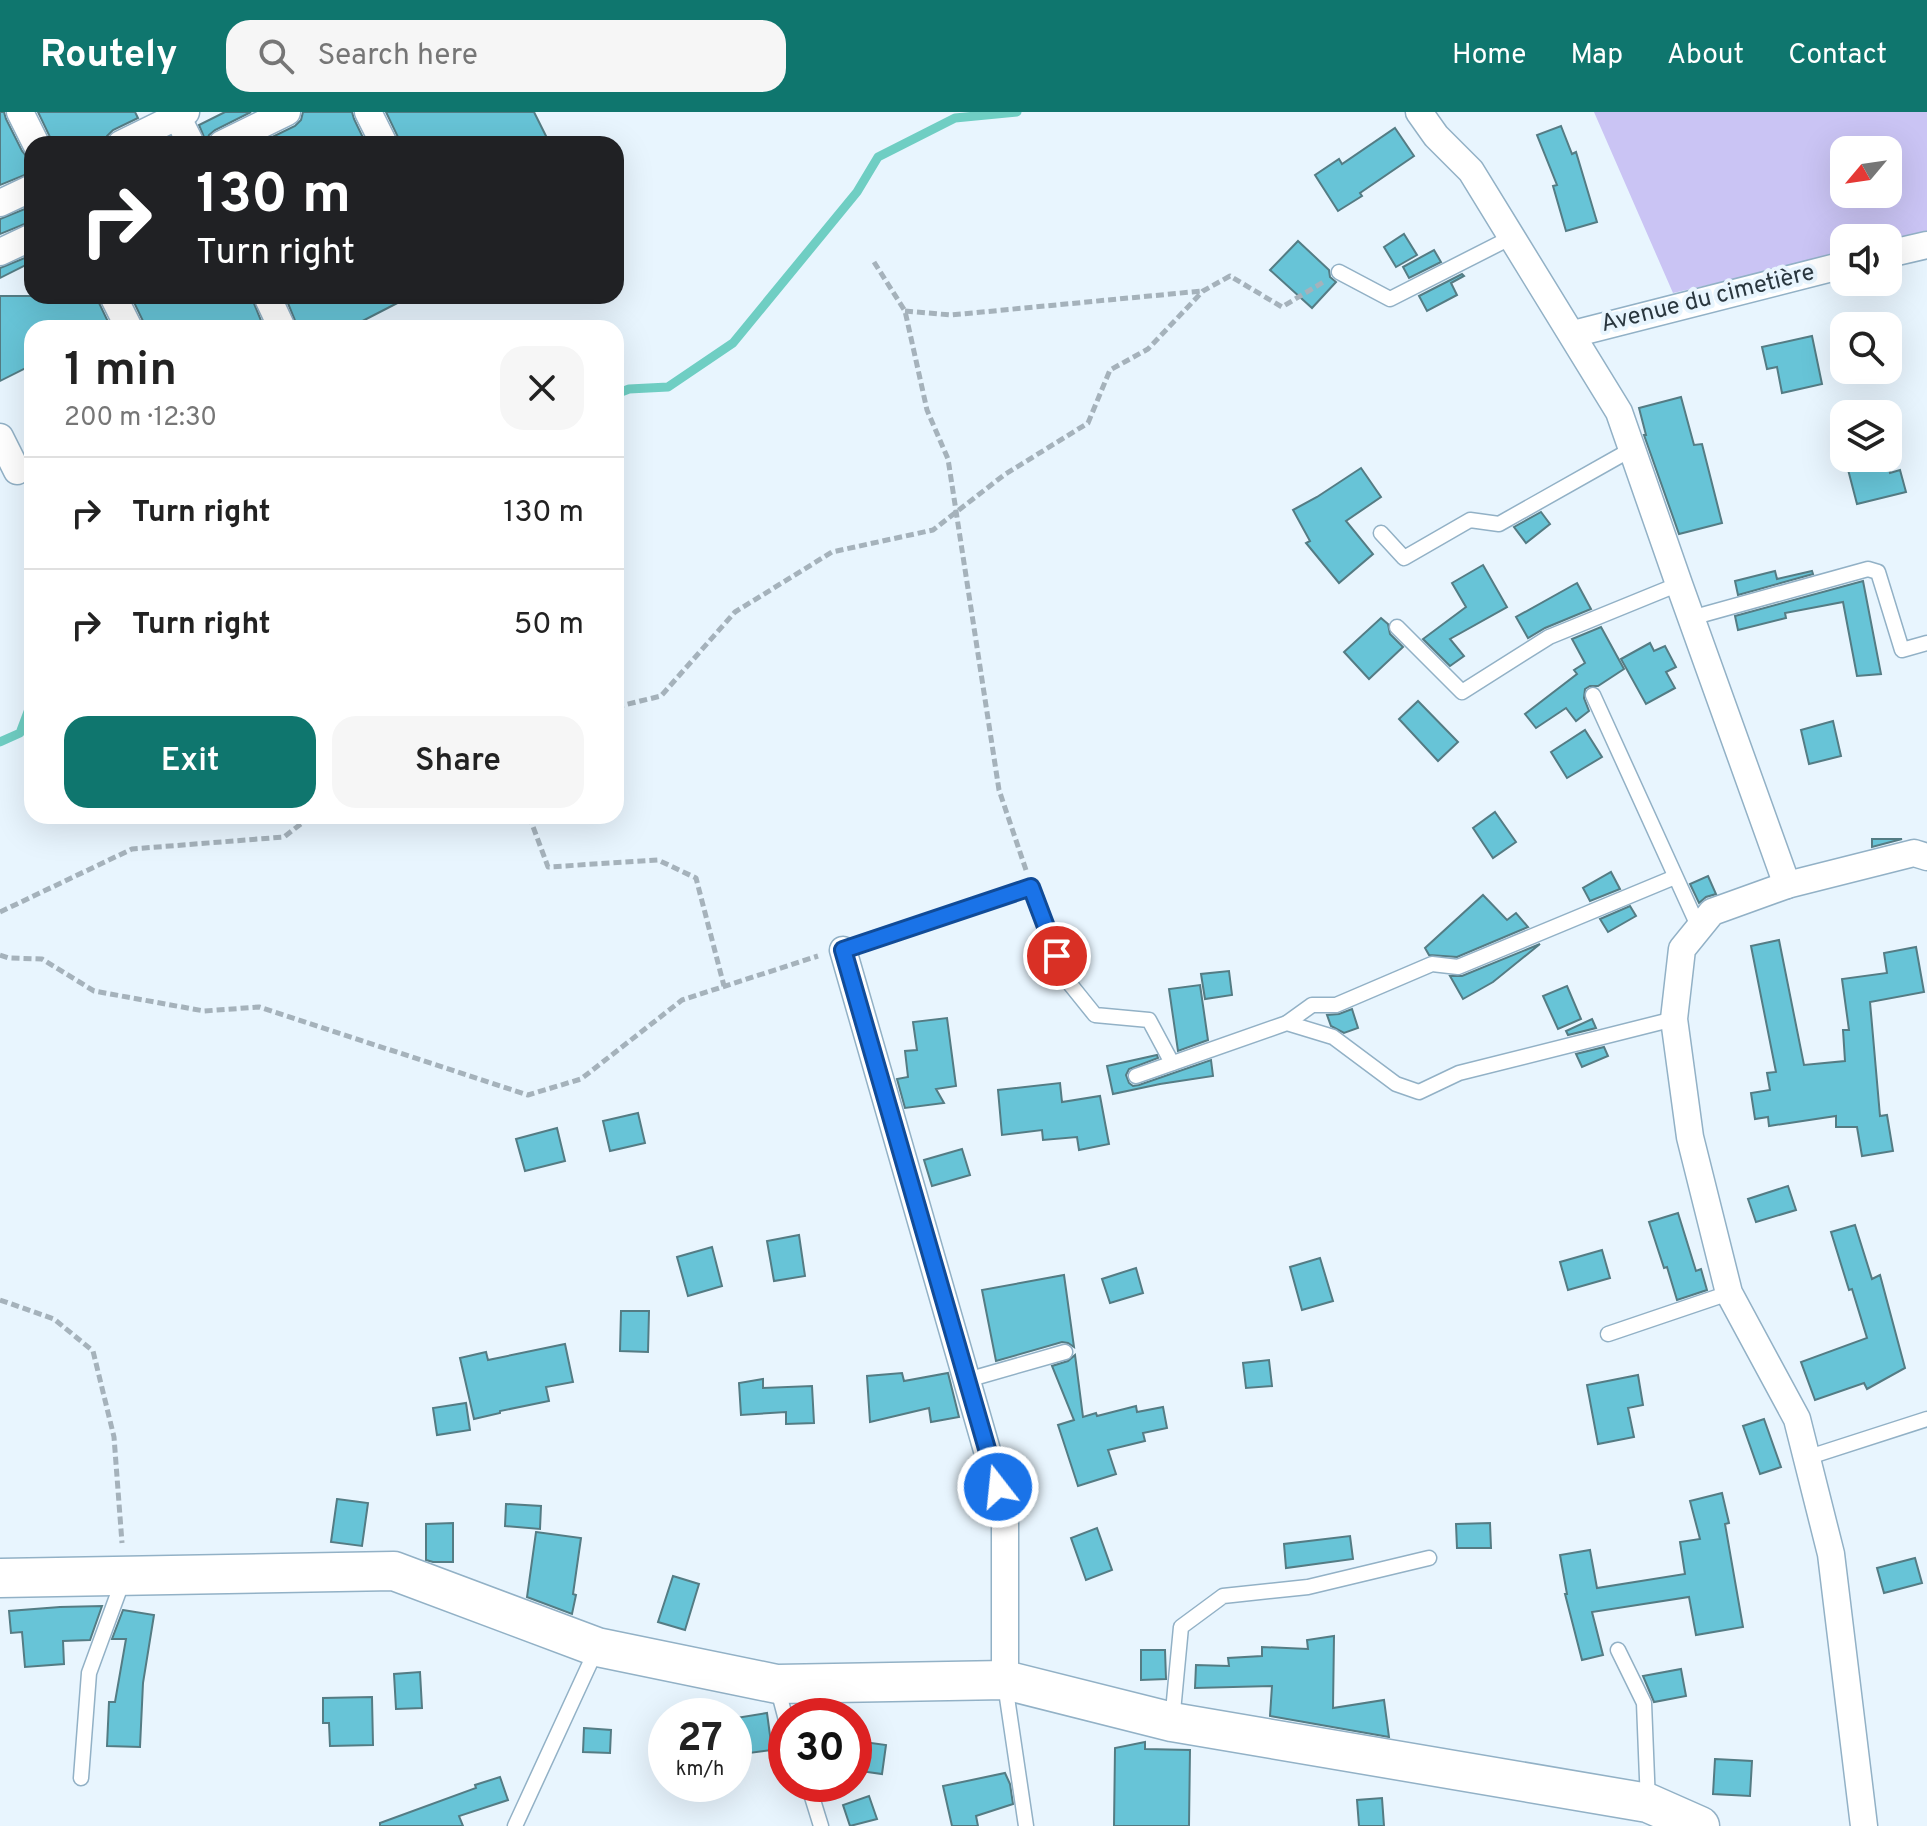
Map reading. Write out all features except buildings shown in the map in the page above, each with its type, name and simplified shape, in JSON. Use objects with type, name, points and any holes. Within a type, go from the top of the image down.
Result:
[{"type":"street","points":[[20,112],[32,136]]},
{"type":"street","points":[[238,136],[287,112]]},
{"type":"street","points":[[368,112],[380,136]]},
{"type":"street","points":[[1419,112],[1436,136],[1471,171],[1619,412],[1787,885]]},
{"type":"street","points":[[136,136],[179,113],[188,136]]},
{"type":"street","points":[[0,203],[24,192]]},
{"type":"street","points":[[0,252],[24,241]]},
{"type":"street","points":[[1902,251],[1927,245]]},
{"type":"street","name":"Avenue du cimetière","points":[[1573,334],[1830,269]]},
{"type":"street","points":[[0,437],[17,471]]},
{"type":"street","points":[[1864,1826],[1831,1554],[1797,1419],[1729,1293],[1690,1137],[1674,1019],[1682,949],[1712,912],[1787,885],[1914,853],[1927,857]]},
{"type":"street","points":[[843,950],[1005,1513],[1005,1680]]},
{"type":"street","points":[[0,1578],[394,1571],[597,1647],[777,1684],[1005,1680],[1172,1722],[1648,1803],[1700,1826]]},
{"type":"lane","points":[[1339,272],[1390,299],[1512,237]]},
{"type":"lane","points":[[1381,533],[1404,558],[1470,520],[1499,524],[1632,449]]},
{"type":"lane","points":[[1691,618],[1868,569],[1878,572],[1902,650],[1927,643]]},
{"type":"lane","points":[[1397,627],[1462,692],[1549,637],[1679,584]]},
{"type":"lane","points":[[1593,695],[1699,928]]},
{"type":"lane","points":[[1136,1076],[1287,1023],[1312,1005],[1336,1005],[1432,964],[1458,967],[1675,877]]},
{"type":"lane","points":[[843,950],[1031,887],[1066,979],[1095,1015],[1149,1020],[1172,1063]]},
{"type":"lane","points":[[1287,1023],[1333,1037],[1396,1084],[1419,1092],[1459,1073],[1674,1019]]},
{"type":"lane","points":[[1608,1334],[1729,1293]]},
{"type":"lane","points":[[967,1380],[1065,1352]]},
{"type":"lane","points":[[1806,1458],[1927,1419]]},
{"type":"lane","points":[[1172,1722],[1181,1627],[1223,1596],[1308,1587],[1429,1558]]},
{"type":"lane","points":[[81,1778],[89,1673],[125,1575]]},
{"type":"lane","points":[[515,1826],[597,1647]]},
{"type":"lane","points":[[1618,1650],[1644,1703],[1648,1803]]},
{"type":"lane","points":[[1005,1680],[1026,1826]]},
{"type":"lane","points":[[777,1684],[780,1698]]},
{"type":"lane","points":[[814,1802],[821,1826]]},
{"type":"path","points":[[874,262],[905,311],[927,410],[948,459],[999,790],[1031,887]]},
{"type":"path","points":[[624,705],[661,696],[735,612],[832,552],[933,530],[1004,475],[1088,423],[1110,370],[1148,349],[1203,291],[1230,276],[1282,307],[1339,272]]},
{"type":"path","points":[[905,311],[951,315],[1203,291]]},
{"type":"path","points":[[0,912],[132,849],[284,837],[301,824]]},
{"type":"path","points":[[532,824],[548,867],[658,860],[696,878],[724,986]]},
{"type":"path","points":[[0,955],[42,959],[94,991],[204,1011],[259,1007],[528,1095],[581,1079],[682,1000],[798,961],[843,950]]},
{"type":"path","points":[[0,1300],[54,1319],[93,1351],[114,1437],[125,1575]]},
{"type":"shaded area","points":[[1594,112],[1927,112],[1927,235],[1902,241],[1902,224],[1830,224],[1830,257],[1673,293]]},
{"type":"waterway","points":[[624,391],[668,387],[733,343],[857,192],[878,157],[955,118],[1017,112]]},
{"type":"waterway","points":[[0,742],[20,733],[24,722]]},
{"type":"route","points":[[998,1487],[843,950],[1031,887],[1057,956]]}]
